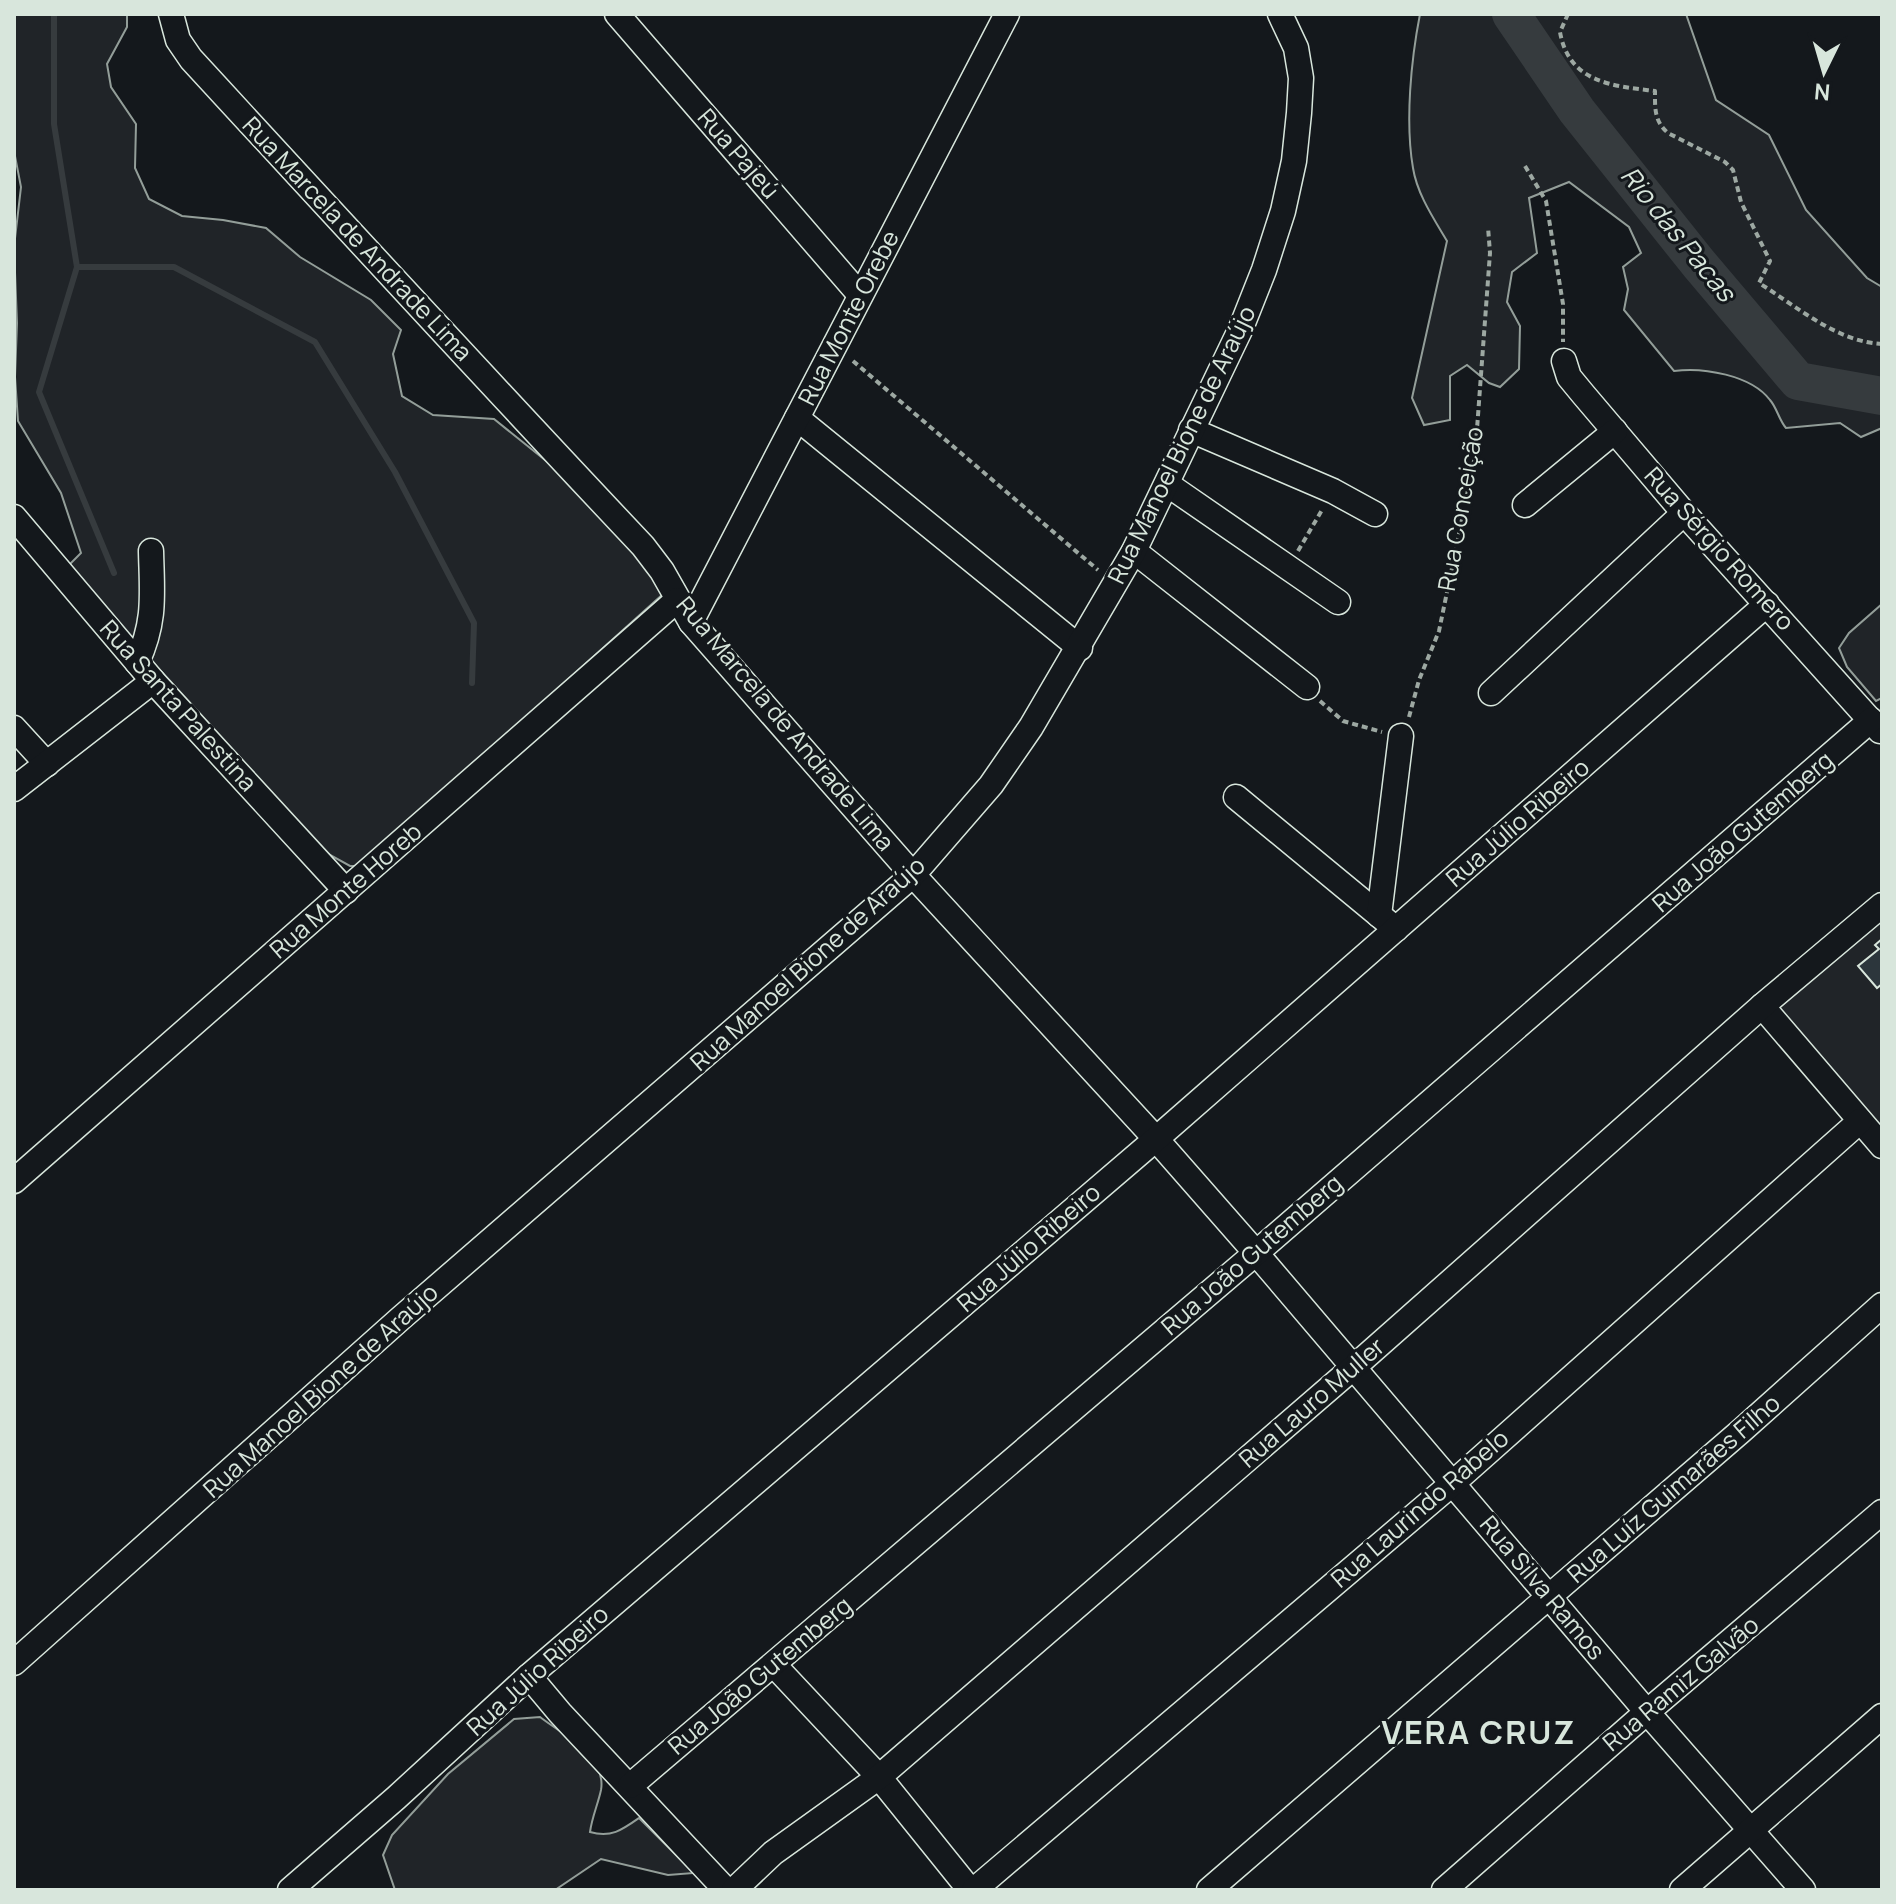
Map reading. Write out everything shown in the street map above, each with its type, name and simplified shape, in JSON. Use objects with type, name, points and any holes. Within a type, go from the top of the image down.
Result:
[{"type":"street","name":"Rua Marcela de Andrade Lima","points":[[171,14],[178,40],[191,59],[398,281],[500,396],[643,546],[662,571],[691,622],[913,875],[1156,1139]]},
{"type":"street","name":"Rua Pajeú","points":[[617,14],[860,295]]},
{"type":"street","name":"Rua Monte Orebe","points":[[691,622],[1007,14]]},
{"type":"street","name":"Rua Manoel Bione de Araújo","points":[[14,1663],[401,1318],[913,875],[991,785],[1080,648],[1134,551],[1241,328],[1283,211],[1294,161],[1301,78],[1296,48],[1280,14]]},
{"type":"street","name":"Rua Sérgio Romero","points":[[1564,361],[1569,377],[1684,513],[1877,727]]},
{"type":"street","points":[[797,418],[1080,648]]},
{"type":"street","points":[[1191,430],[1333,491],[1375,514]]},
{"type":"street","points":[[1525,505],[1615,431]]},
{"type":"street","points":[[1167,484],[1338,602]]},
{"type":"street","points":[[1491,693],[1684,513]]},
{"type":"street","name":"Rua Santa Palestina","points":[[14,517],[145,672],[346,891]]},
{"type":"street","points":[[14,789],[47,764],[145,672],[153,611],[151,551]]},
{"type":"street","points":[[1134,551],[1307,687]]},
{"type":"street","name":"Rua Monte Horeb","points":[[14,1181],[677,600]]},
{"type":"street","name":"Rua Júlio Ribeiro","points":[[290,1890],[529,1676],[1156,1139],[1387,922],[1767,604]]},
{"type":"street","name":"Rua João Gutemberg","points":[[630,1786],[1877,727]]},
{"type":"street","points":[[14,728],[47,764]]},
{"type":"street","points":[[1387,922],[1401,736]]},
{"type":"street","points":[[1236,797],[1387,922]]},
{"type":"street","name":"Rua Lauro Muller","points":[[734,1890],[773,1853],[879,1777],[1354,1367],[1762,1006],[1882,905]]},
{"type":"street","points":[[1762,1006],[1882,1146]]},
{"type":"street","name":"Rua Laurindo Rabelo","points":[[972,1890],[1453,1483],[1860,1121]]},
{"type":"street","name":"Rua Silva Ramos","points":[[1156,1139],[1803,1890]]},
{"type":"street","name":"Rua Luíz Guimarães Filho","points":[[1209,1890],[1550,1597],[1882,1305]]},
{"type":"street","name":"Rua Ramiz Galvão","points":[[1444,1890],[1882,1512]]},
{"type":"street","points":[[774,1665],[879,1777],[972,1890]]},
{"type":"street","points":[[529,1676],[726,1890]]},
{"type":"street","points":[[1682,1890],[1882,1716]]},
{"type":"path","points":[[1568,14],[1560,32],[1572,64],[1609,86],[1655,91],[1655,113],[1660,126],[1725,162],[1733,170],[1741,202],[1770,261],[1759,283],[1834,330],[1854,339],[1882,344]]},
{"type":"path","points":[[1525,166],[1546,201],[1555,243],[1563,304],[1564,361]]},
{"type":"path","name":"Rua Conceição","points":[[1401,736],[1439,631],[1475,456],[1490,253],[1488,227]]},
{"type":"path","points":[[835,345],[1115,585]]},
{"type":"path","points":[[1289,567],[1333,491]]},
{"type":"path","points":[[1307,687],[1343,721],[1401,736]]},
{"type":"shaded area","points":[[14,14],[127,14],[127,27],[107,64],[111,87],[136,124],[135,168],[149,199],[182,216],[266,228],[300,257],[371,300],[401,330],[393,354],[402,396],[433,415],[494,419],[550,464],[646,566],[663,594],[361,866],[350,866],[321,850],[67,567],[81,553],[61,493],[18,421],[14,247],[21,187],[14,151]]},
{"type":"shaded area","points":[[1420,14],[1686,14],[1716,100],[1769,135],[1806,210],[1867,278],[1882,287],[1882,428],[1861,437],[1840,423],[1786,428],[1770,400],[1751,384],[1712,372],[1674,371],[1624,310],[1628,289],[1623,267],[1641,253],[1629,227],[1569,182],[1529,198],[1537,253],[1512,272],[1507,302],[1520,326],[1519,369],[1500,387],[1489,383],[1467,365],[1450,376],[1450,420],[1424,425],[1412,398],[1447,241],[1418,187],[1413,168],[1409,131],[1410,91]]},
{"type":"shaded area","points":[[1882,604],[1882,698],[1876,701],[1847,667],[1839,648],[1849,633]]},
{"type":"shaded area","points":[[1882,905],[1882,1147],[1762,1006]]},
{"type":"shaded area","points":[[540,1717],[571,1739],[597,1767],[601,1790],[590,1832],[616,1832],[639,1818],[694,1873],[668,1875],[601,1859],[555,1890],[395,1890],[383,1855],[392,1835],[448,1774],[514,1719]]},
{"type":"building","points":[[1882,939],[1882,984],[1877,988],[1858,966],[1879,949],[1875,945]]},
{"type":"waterway","points":[[54,14],[54,124],[77,267],[39,392],[114,573]]},
{"type":"waterway","name":"Rio das Pacas","points":[[1511,14],[1577,111],[1699,264],[1798,381],[1882,396]]},
{"type":"waterway","points":[[77,267],[174,267],[315,342],[395,472],[474,623],[472,683]]},
{"type":"district","name":"VERA CRUZ","points":[[1479,1733]]}]
